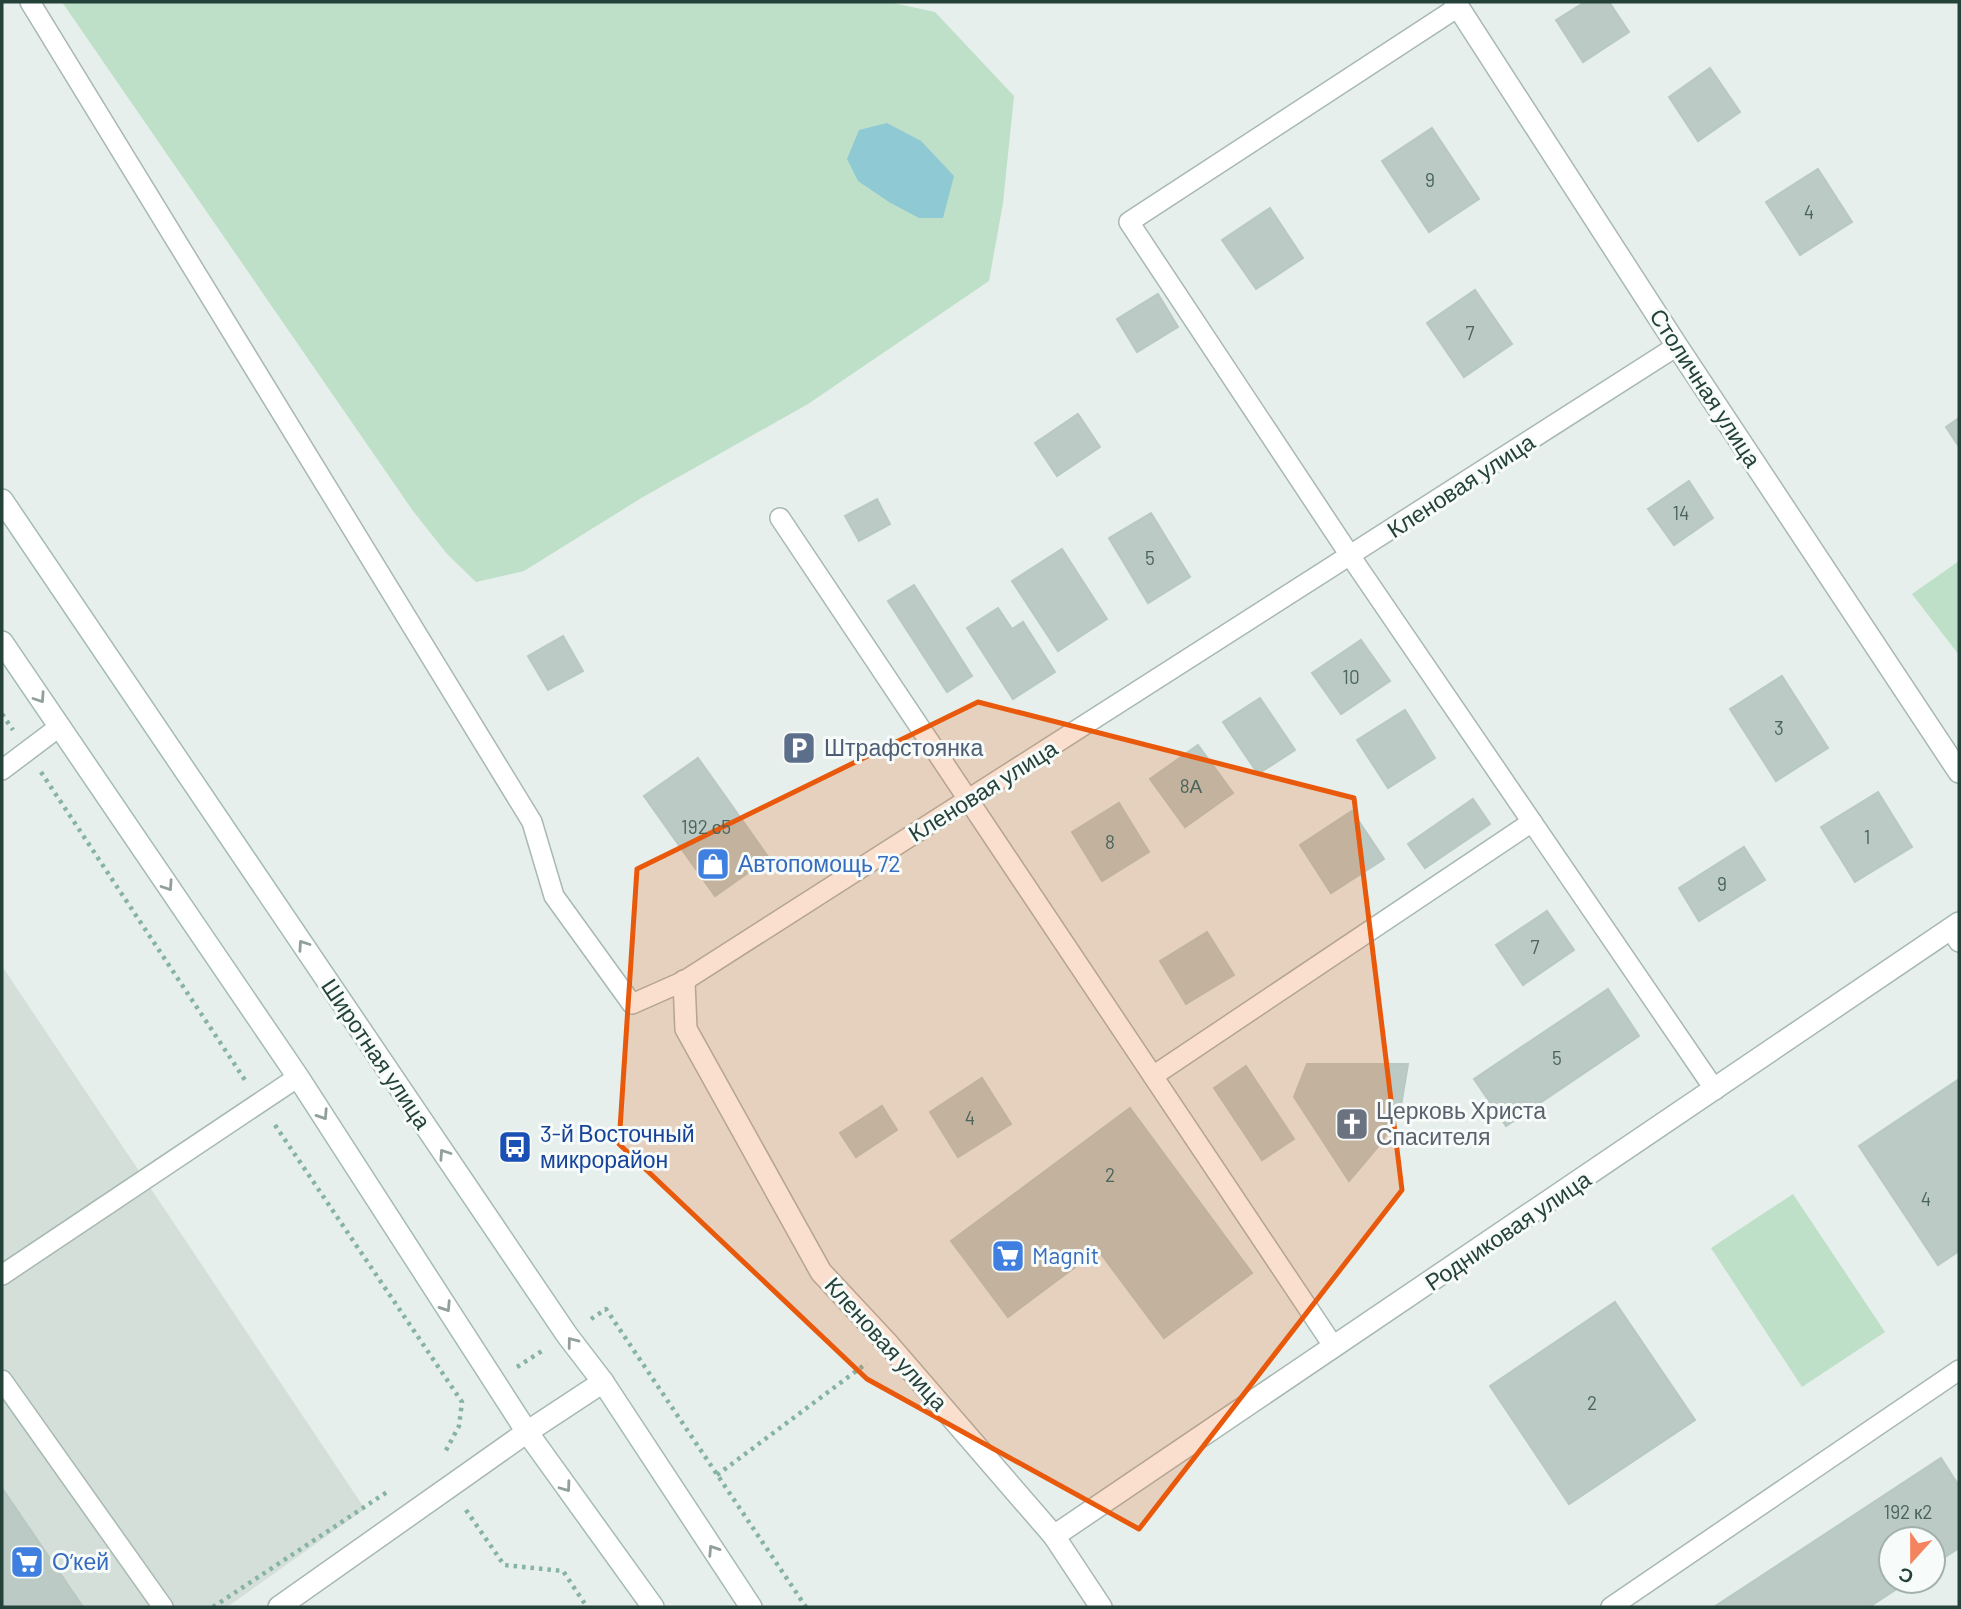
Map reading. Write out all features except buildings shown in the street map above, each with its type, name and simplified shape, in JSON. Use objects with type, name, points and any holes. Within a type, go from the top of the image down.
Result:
[{"type":"street","name":"Столичная улица","points":[[1457,4],[1677,346],[1959,772]]},
{"type":"street","name":"Широтная улица","points":[[2,500],[566,1335],[603,1382],[751,1607]]},
{"type":"street","points":[[2,642],[298,1077],[527,1432],[653,1607]]},
{"type":"street","name":"Родниковая улица","points":[[1054,1536],[1715,1090],[1956,932]]},
{"type":"street","name":"Кленовая улица","points":[[684,981],[686,1029],[821,1272],[889,1345],[1054,1536],[1101,1607]]},
{"type":"street","points":[[279,1607],[527,1432],[603,1382]]},
{"type":"lane","points":[[30,2],[532,822],[554,896],[632,1003],[684,981]]},
{"type":"lane","points":[[1457,4],[1129,222],[1351,557],[1715,1090]]},
{"type":"lane","name":"Кленовая улица","points":[[684,981],[1351,557],[1677,346]]},
{"type":"lane","points":[[780,518],[1334,1347]]},
{"type":"lane","points":[[2,770],[59,727]]},
{"type":"lane","points":[[1153,1076],[1532,822]]},
{"type":"lane","points":[[2,1275],[298,1077]]},
{"type":"lane","points":[[1611,1607],[1959,1370]]},
{"type":"lane","points":[[2,1380],[163,1607]]},
{"type":"path","points":[[2,714],[462,1402],[459,1426],[443,1455],[451,1486],[504,1564],[563,1571],[587,1607]]},
{"type":"path","points":[[717,1475],[819,1401],[889,1345]]},
{"type":"path","points":[[212,1607],[397,1485]]},
{"type":"highlighted area","points":[[978,702],[1354,798],[1402,1190],[1139,1529],[867,1379],[619,1144],[637,869]]},
{"type":"shaded area","points":[[2,966],[365,1509],[227,1607],[2,1607]]},
{"type":"green space","points":[[62,2],[889,2],[935,12],[1014,96],[1003,203],[989,281],[808,404],[643,497],[524,571],[476,582],[447,554],[413,511]]},
{"type":"green space","points":[[1959,561],[1959,655],[1912,594]]},
{"type":"green space","points":[[1793,1194],[1885,1332],[1802,1387],[1711,1248]]},
{"type":"water","points":[[887,123],[921,141],[954,176],[943,218],[919,218],[858,181],[847,159],[859,130]]},
{"type":"place","name":"Штрафстоянка","points":[[799,748]]},
{"type":"place","name":"Автопомощь 72","points":[[713,864]]},
{"type":"place","name":"Церковь Христа Спасителя","points":[[1352,1124]]},
{"type":"place","name":"3-й Восточный микрорайон","points":[[515,1147]]},
{"type":"place","name":"Magnit","points":[[1008,1256]]},
{"type":"place","name":"О’кей","points":[[27,1562]]}]
